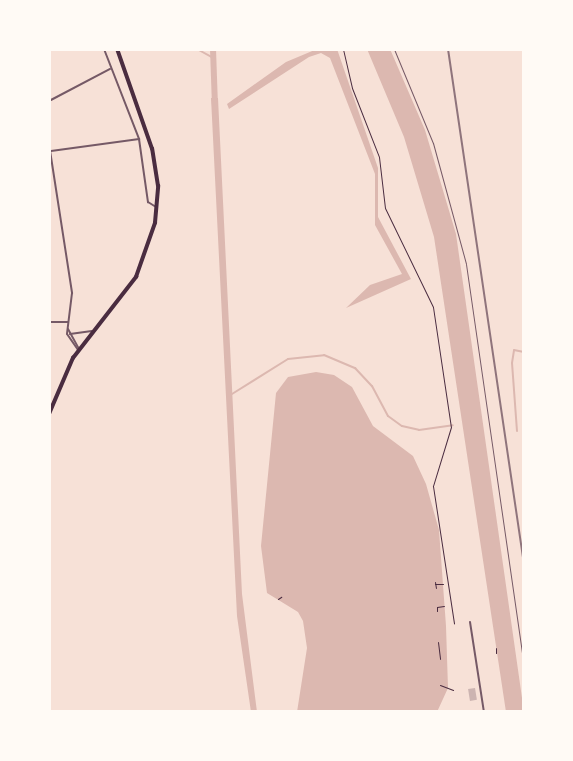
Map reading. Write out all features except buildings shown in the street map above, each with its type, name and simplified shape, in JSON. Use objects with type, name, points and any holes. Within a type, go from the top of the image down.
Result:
[{"type":"main road","points":[[49,414],[53,400],[79,350],[140,268],[157,208],[152,149],[117,49]]},
{"type":"street","points":[[104,49],[139,139],[148,202],[157,208]]},
{"type":"street","points":[[49,101],[110,69]]},
{"type":"street","points":[[50,151],[139,139]]},
{"type":"street","points":[[49,144],[51,178],[72,293],[69,342],[79,350]]},
{"type":"street","points":[[49,322],[69,322]]},
{"type":"street","points":[[68,328],[79,350]]},
{"type":"street","points":[[70,334],[96,329]]},
{"type":"street","points":[[470,622],[484,712]]},
{"type":"lane","points":[[394,49],[433,143],[466,264],[524,668]]},
{"type":"path","points":[[343,49],[352,88],[379,157],[384,208],[433,307],[451,426],[433,486],[454,623]]},
{"type":"path","points":[[436,588],[435,583],[443,584]]},
{"type":"path","points":[[437,611],[437,607],[444,606]]},
{"type":"path","points":[[438,642],[440,659]]},
{"type":"path","points":[[496,648],[496,653]]},
{"type":"path","points":[[439,650],[444,649]]},
{"type":"path","points":[[440,685],[453,690]]},
{"type":"shaded area","points":[[317,49],[337,49],[378,168],[378,217],[411,279],[346,308],[370,285],[402,274],[375,225],[375,174],[330,58],[321,53],[309,57],[229,109],[227,104],[286,62]]},
{"type":"shaded area","points":[[367,49],[390,49],[425,130],[456,234],[524,712],[506,712],[434,237],[404,137]]},
{"type":"shaded area","points":[[211,98],[218,98],[242,594],[257,712],[251,712],[237,616]]},
{"type":"shaded area","points":[[316,372],[334,375],[352,387],[373,426],[413,456],[426,484],[439,530],[446,626],[448,688],[437,712],[297,712],[307,648],[303,621],[298,612],[267,593],[261,546],[276,393],[288,377]]},
{"type":"waterway","points":[[197,49],[213,58]]},
{"type":"waterway","points":[[213,49],[215,107]]},
{"type":"waterway","points":[[517,431],[512,363],[514,350],[524,352]]},
{"type":"waterway","points":[[232,394],[288,359],[324,355],[355,368],[372,386],[388,416],[402,426],[419,430],[453,425]]},
{"type":"railway","points":[[448,49],[524,564]]}]
